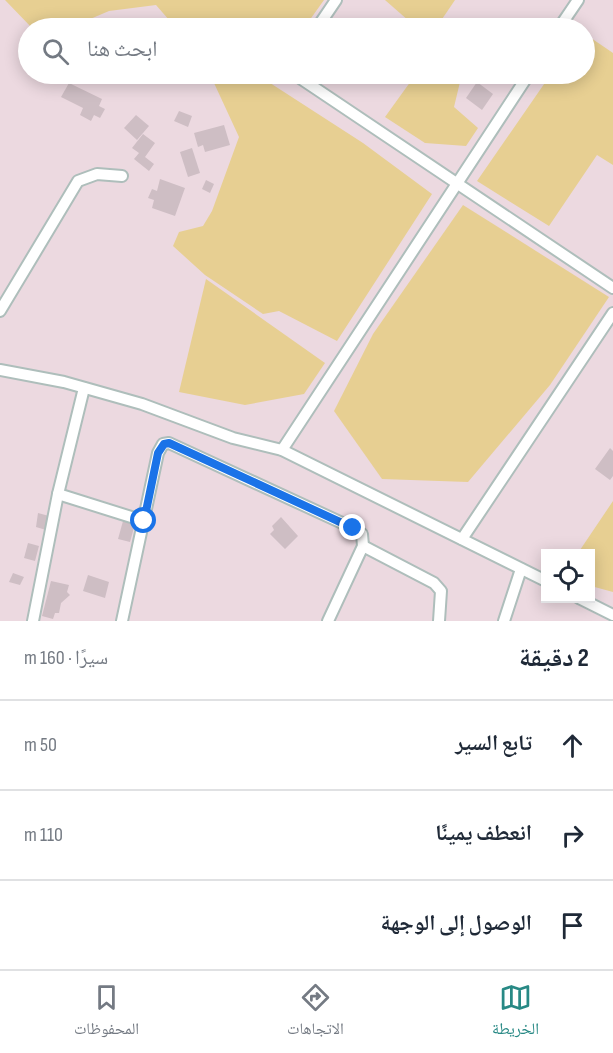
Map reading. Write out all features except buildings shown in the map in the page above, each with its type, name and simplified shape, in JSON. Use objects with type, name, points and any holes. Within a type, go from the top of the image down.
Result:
[{"type":"street","points":[[324,18],[336,0]]},
{"type":"street","points":[[566,18],[578,0]]},
{"type":"street","points":[[309,84],[613,288]]},
{"type":"street","points":[[282,450],[522,84]]},
{"type":"street","points":[[0,311],[78,181],[97,174],[122,176]]},
{"type":"street","points":[[462,539],[613,313]]},
{"type":"street","points":[[0,370],[84,388],[142,404],[233,438],[282,450],[541,578]]},
{"type":"street","points":[[33,621],[58,494],[84,388]]},
{"type":"street","points":[[122,621],[158,453],[164,444],[169,443],[362,534],[363,546],[328,621]]},
{"type":"street","points":[[58,494],[144,521]]},
{"type":"street","points":[[363,546],[434,583],[441,591],[439,621]]},
{"type":"street","points":[[504,621],[521,568]]},
{"type":"street","points":[[589,603],[613,615]]},
{"type":"shaded area","points":[[5,0],[324,0],[311,18],[167,18],[156,5],[109,11],[93,18],[22,18]]},
{"type":"shaded area","points":[[385,0],[455,0],[443,18],[406,18]]},
{"type":"shaded area","points":[[595,41],[613,53],[613,165],[597,155],[549,226],[477,181],[544,84],[595,84]]},
{"type":"shaded area","points":[[214,84],[272,84],[363,143],[432,194],[337,341],[279,311],[263,314],[205,275],[173,246],[179,232],[203,226],[212,211],[239,137]]},
{"type":"shaded area","points":[[409,84],[460,84],[454,107],[478,128],[466,146],[425,143],[385,117]]},
{"type":"shaded area","points":[[463,205],[609,297],[550,385],[468,482],[382,479],[334,411],[373,334]]},
{"type":"shaded area","points":[[206,279],[325,363],[304,394],[245,405],[179,392]]},
{"type":"shaded area","points":[[613,501],[613,592],[595,587],[595,549],[581,549]]},
{"type":"route","points":[[144,521],[158,453],[164,444],[169,443],[353,528]]}]
